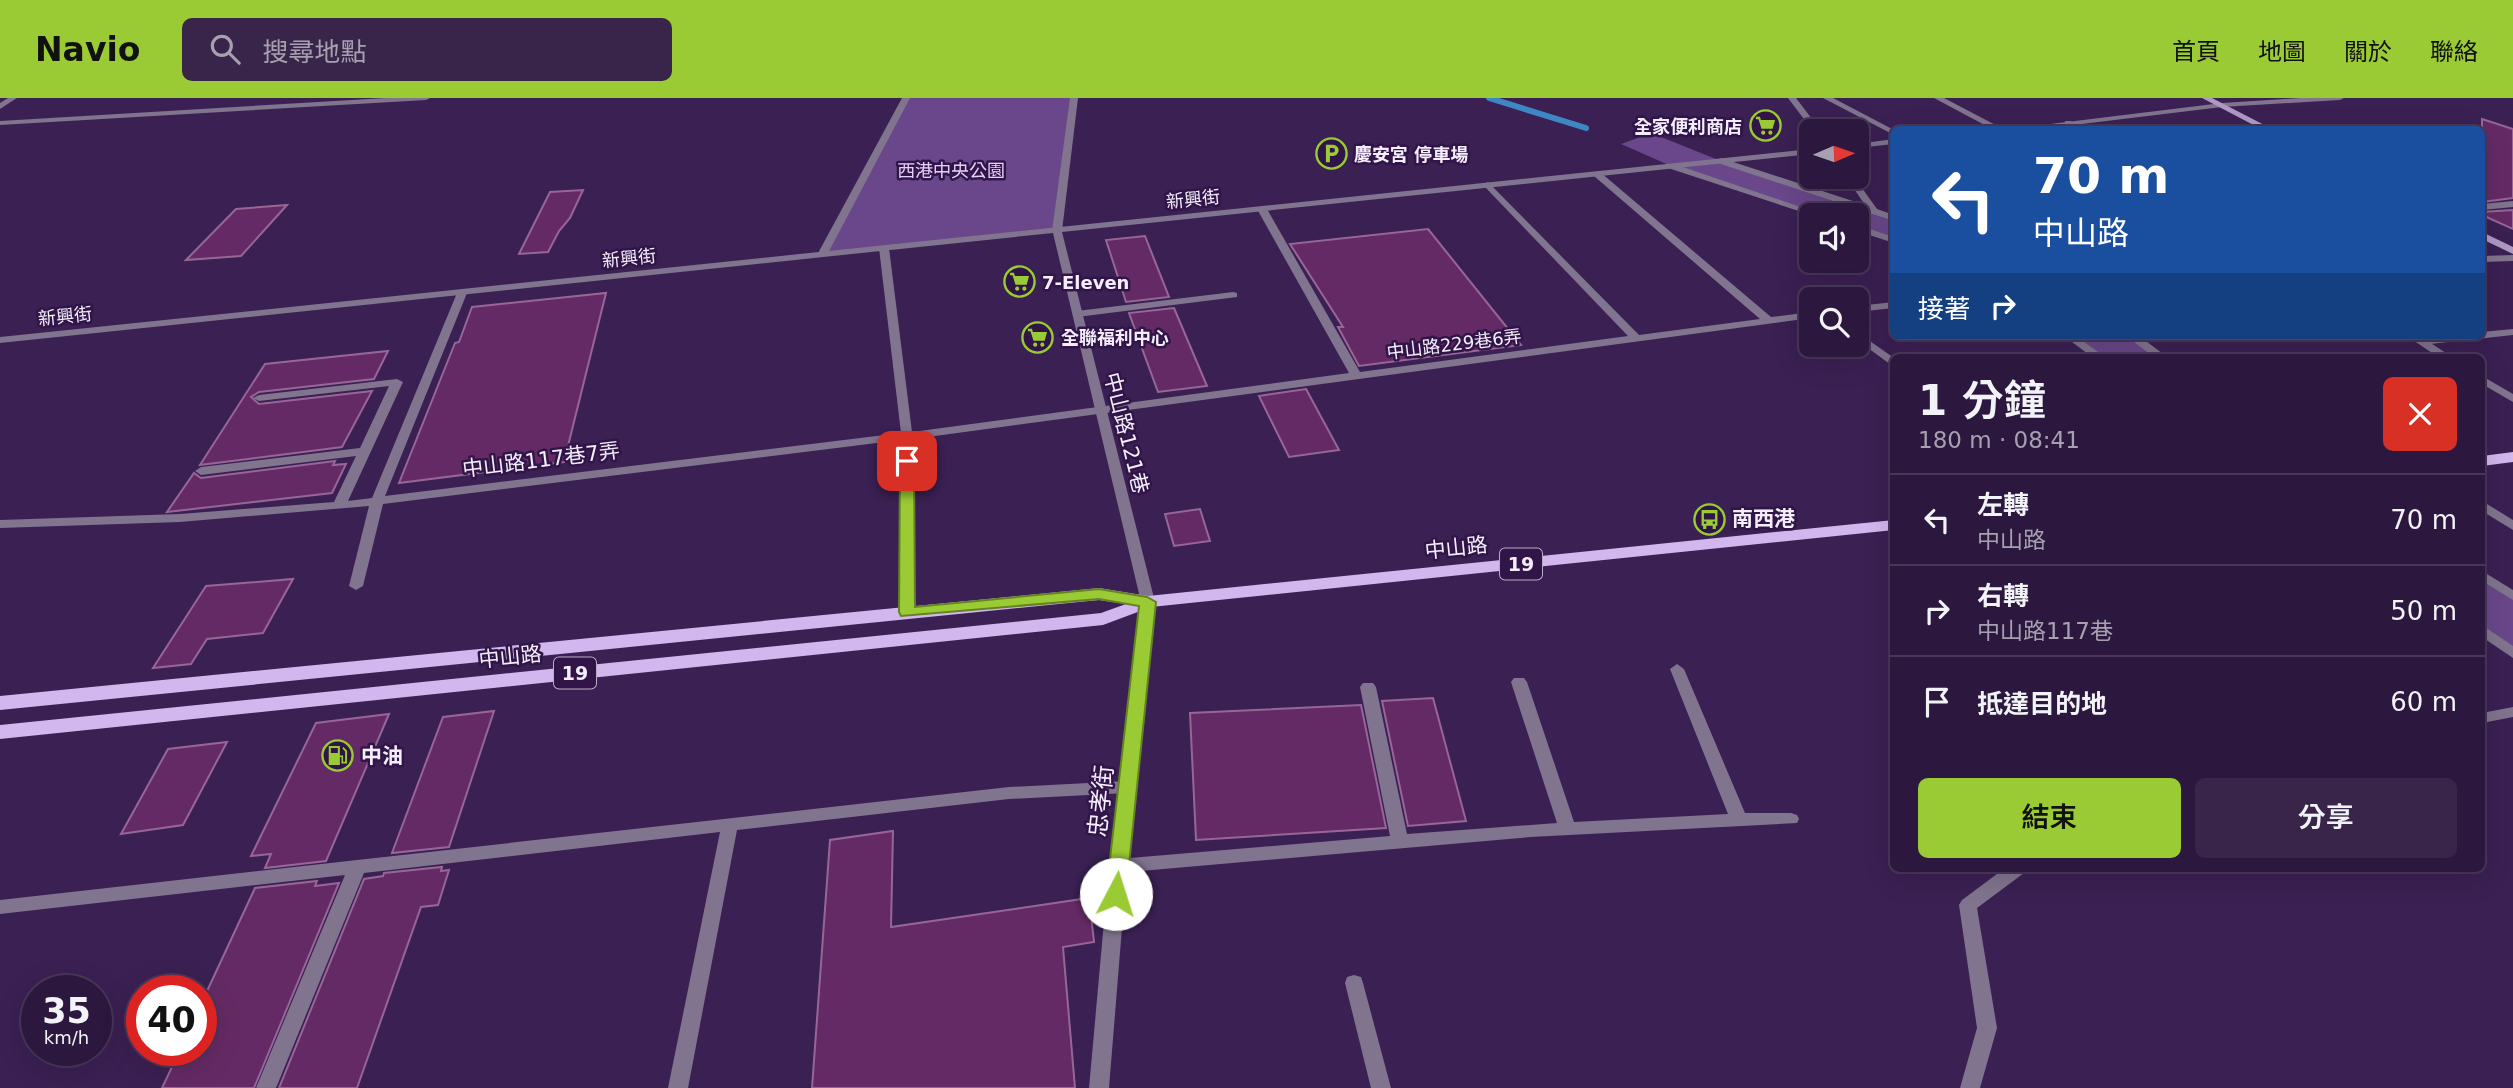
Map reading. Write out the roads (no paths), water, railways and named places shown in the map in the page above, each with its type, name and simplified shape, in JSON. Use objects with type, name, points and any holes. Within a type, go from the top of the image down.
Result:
[{"type":"main road","points":[[2206,98],[2262,126]]},
{"type":"main road","points":[[2485,237],[2513,251]]},
{"type":"main road","points":[[2485,461],[2513,457]]},
{"type":"main road","name":"中山路","points":[[0,703],[1099,594],[1147,602],[1890,526]]},
{"type":"main road","name":"中山路","points":[[0,732],[1103,619],[1147,602]]},
{"type":"main road","points":[[313,699],[330,669]]},
{"type":"street","points":[[0,107],[13,98]]},
{"type":"street","points":[[0,123],[426,98]]},
{"type":"street","points":[[822,255],[906,98]]},
{"type":"street","points":[[1057,231],[1074,98]]},
{"type":"street","points":[[1792,98],[1808,119]]},
{"type":"street","points":[[1827,98],[1890,131]]},
{"type":"street","points":[[1938,98],[1995,126]]},
{"type":"street","points":[[2036,126],[2222,105],[2340,98]]},
{"type":"street","points":[[2068,122],[2074,126]]},
{"type":"street","points":[[1869,144],[1890,142]]},
{"type":"street","name":"新興街","points":[[0,340],[1799,152]]},
{"type":"street","points":[[1721,161],[1890,217]]},
{"type":"street","points":[[1671,166],[1799,208]]},
{"type":"street","points":[[1597,174],[1769,321]]},
{"type":"street","points":[[1488,186],[1636,338]]},
{"type":"street","points":[[1858,189],[1874,212]]},
{"type":"street","points":[[2485,207],[2513,204]]},
{"type":"street","points":[[1262,209],[1355,374]]},
{"type":"street","name":"中山路121巷","points":[[1057,231],[1147,602]]},
{"type":"street","points":[[1869,232],[1890,239]]},
{"type":"street","points":[[884,248],[907,436],[907,612]]},
{"type":"street","points":[[2485,259],[2513,258]]},
{"type":"street","points":[[356,586],[377,501],[463,293]]},
{"type":"street","points":[[1077,314],[1233,295]]},
{"type":"street","points":[[1869,308],[1890,305]]},
{"type":"street","name":"中山路229巷6弄","points":[[1101,410],[1799,317]]},
{"type":"street","points":[[2485,335],[2513,332]]},
{"type":"street","points":[[2075,340],[2095,354]]},
{"type":"street","points":[[2137,340],[2157,354]]},
{"type":"street","points":[[2418,340],[2441,354]]},
{"type":"street","points":[[1869,344],[1890,361]]},
{"type":"street","points":[[2485,381],[2513,399]]},
{"type":"street","points":[[259,398],[397,382],[339,506]]},
{"type":"street","name":"中山路117巷7弄","points":[[0,524],[180,518],[339,506],[1101,410]]},
{"type":"street","points":[[201,471],[364,451]]},
{"type":"street","points":[[2485,507],[2513,526]]},
{"type":"street","points":[[2485,577],[2513,596]]},
{"type":"street","name":"忠孝街","points":[[1099,1088],[1118,866],[1147,602]]},
{"type":"street","points":[[2485,632],[2513,653]]},
{"type":"street","points":[[1677,669],[1739,819]]},
{"type":"street","points":[[1519,682],[1568,829]]},
{"type":"street","points":[[1368,687],[1400,841]]},
{"type":"street","points":[[2485,717],[2513,712]]},
{"type":"street","points":[[0,907],[1009,793],[1127,787]]},
{"type":"street","points":[[1118,866],[1568,829],[1739,819],[1791,819]]},
{"type":"street","points":[[678,1088],[730,823]]},
{"type":"street","points":[[266,1088],[358,865]]},
{"type":"street","points":[[1970,1088],[1987,1028],[1968,905],[2013,872]]},
{"type":"street","points":[[1354,984],[1381,1088]]},
{"type":"waterway","points":[[1489,98],[1586,128]]},
{"type":"place","name":"全家便利商店","points":[[1765,126]]},
{"type":"place","name":"慶安宮 停車場","points":[[1331,154]]},
{"type":"place","name":"7-Eleven","points":[[1019,282]]},
{"type":"place","name":"全聯福利中心","points":[[1038,337]]},
{"type":"place","name":"南西港","points":[[1709,519]]},
{"type":"place","name":"中油","points":[[338,756]]},
{"type":"park label","name":"西港中央公園","points":[[951,170]]}]
